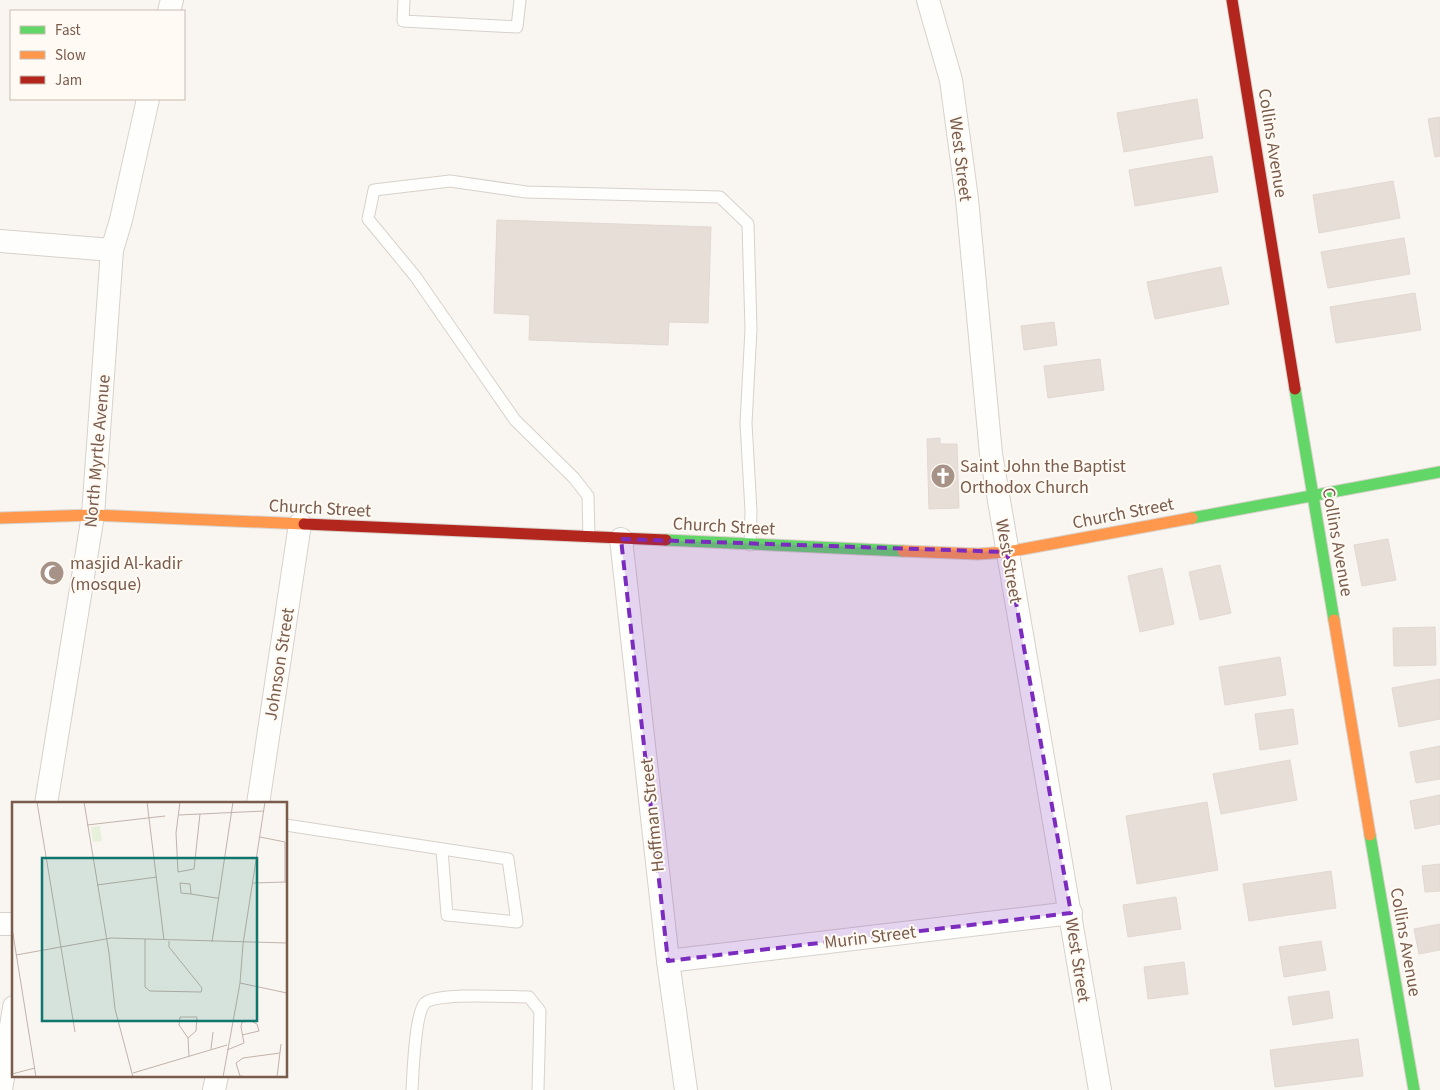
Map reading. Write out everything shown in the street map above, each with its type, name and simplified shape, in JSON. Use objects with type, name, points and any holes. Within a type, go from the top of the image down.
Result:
[{"type":"street","name":"West Street","points":[[928,0],[951,80],[967,199],[991,454],[1100,1090]]},
{"type":"street","name":"Collins Avenue","points":[[1232,0],[1312,495],[1414,1090]]},
{"type":"street","name":"North Myrtle Avenue","points":[[46,802],[93,515],[112,250],[121,220],[148,100]]},
{"type":"street","points":[[0,240],[112,250]]},
{"type":"street","name":"Church Street","points":[[0,518],[93,515],[978,554],[1007,552],[1440,472]]},
{"type":"street","name":"Johnson Street","points":[[258,802],[300,524]]},
{"type":"street","name":"Hoffman Street","points":[[621,539],[668,961],[686,1090]]},
{"type":"street","name":"Murin Street","points":[[668,961],[1071,913]]},
{"type":"street","points":[[1,1090],[12,1020]]},
{"type":"lane","points":[[404,0],[403,21],[517,27],[520,0]]},
{"type":"lane","points":[[589,537],[588,496],[574,478],[515,420],[416,276],[368,219],[374,190],[450,181],[526,192],[720,197],[748,224],[751,329],[746,423],[751,511],[750,544]]},
{"type":"lane","points":[[288,825],[508,859],[517,922],[446,916],[442,849]]},
{"type":"lane","points":[[412,1090],[419,1015],[425,1002],[441,996],[529,997],[540,1012],[538,1090]]},
{"type":"highlighted area","points":[[621,539],[1007,552],[1071,913],[668,961]]},
{"type":"building","points":[[1197,99],[1203,138],[1124,152],[1117,113]]},
{"type":"building","points":[[1440,117],[1440,156],[1435,157],[1428,119]]},
{"type":"building","points":[[1212,156],[1218,192],[1135,206],[1129,170]]},
{"type":"building","points":[[1393,181],[1400,218],[1319,233],[1313,195]]},
{"type":"building","points":[[497,220],[711,227],[708,323],[669,322],[668,345],[529,340],[530,315],[494,313]]},
{"type":"building","points":[[1404,238],[1410,274],[1328,288],[1321,252]]},
{"type":"building","points":[[1221,267],[1229,304],[1155,319],[1147,282]]},
{"type":"building","points":[[1415,293],[1421,330],[1336,343],[1330,307]]},
{"type":"building","points":[[1054,322],[1057,345],[1024,350],[1021,326]]},
{"type":"building","points":[[1100,359],[1104,390],[1048,398],[1044,366]]},
{"type":"building","name":"Saint John the Baptist Orthodox Church","points":[[940,438],[940,444],[957,444],[959,508],[929,509],[927,439]]},
{"type":"building","points":[[1388,539],[1396,580],[1362,586],[1354,545]]},
{"type":"building","points":[[1220,565],[1231,613],[1200,620],[1189,572]]},
{"type":"building","points":[[1162,568],[1174,624],[1140,632],[1128,576]]},
{"type":"building","points":[[1435,627],[1436,665],[1394,666],[1393,628]]},
{"type":"building","points":[[1280,657],[1286,695],[1225,705],[1219,667]]},
{"type":"building","points":[[1440,679],[1440,719],[1399,727],[1392,688]]},
{"type":"building","points":[[1293,709],[1298,744],[1260,750],[1255,714]]},
{"type":"building","points":[[1440,746],[1440,779],[1416,783],[1410,752]]},
{"type":"building","points":[[1290,760],[1297,800],[1221,814],[1213,774]]},
{"type":"building","points":[[1440,795],[1440,824],[1415,829],[1410,801]]},
{"type":"building","points":[[1207,802],[1218,870],[1137,884],[1126,816]]},
{"type":"building","points":[[1440,864],[1440,891],[1425,892],[1422,866]]},
{"type":"building","points":[[1331,871],[1336,908],[1249,921],[1243,884]]},
{"type":"building","points":[[1176,897],[1181,929],[1128,937],[1123,905]]},
{"type":"building","points":[[1440,924],[1440,950],[1419,954],[1414,929]]},
{"type":"building","points":[[1321,941],[1326,970],[1284,977],[1279,947]]},
{"type":"building","points":[[1184,962],[1188,994],[1148,999],[1144,967]]},
{"type":"building","points":[[1329,991],[1333,1018],[1293,1025],[1288,997]]},
{"type":"building","points":[[1358,1039],[1363,1076],[1275,1087],[1270,1050]]},
{"type":"traffic: fast","points":[[1295,389],[1334,620]]},
{"type":"traffic: fast","points":[[1192,518],[1440,472]]},
{"type":"traffic: fast","points":[[666,540],[903,551]]},
{"type":"traffic: fast","points":[[1370,835],[1414,1090]]},
{"type":"traffic: slow","points":[[0,518],[93,515],[304,524]]},
{"type":"traffic: slow","points":[[903,551],[978,554],[1007,552],[1192,518]]},
{"type":"traffic: slow","points":[[1334,620],[1370,835]]},
{"type":"traffic: jam","points":[[1232,0],[1295,389]]},
{"type":"traffic: jam","points":[[304,524],[666,540]]},
{"type":"place","name":"Saint John the Baptist Orthodox Church","points":[[943,476]]},
{"type":"place","name":"masjid Al-kadir (mosque)","points":[[52,573]]}]
